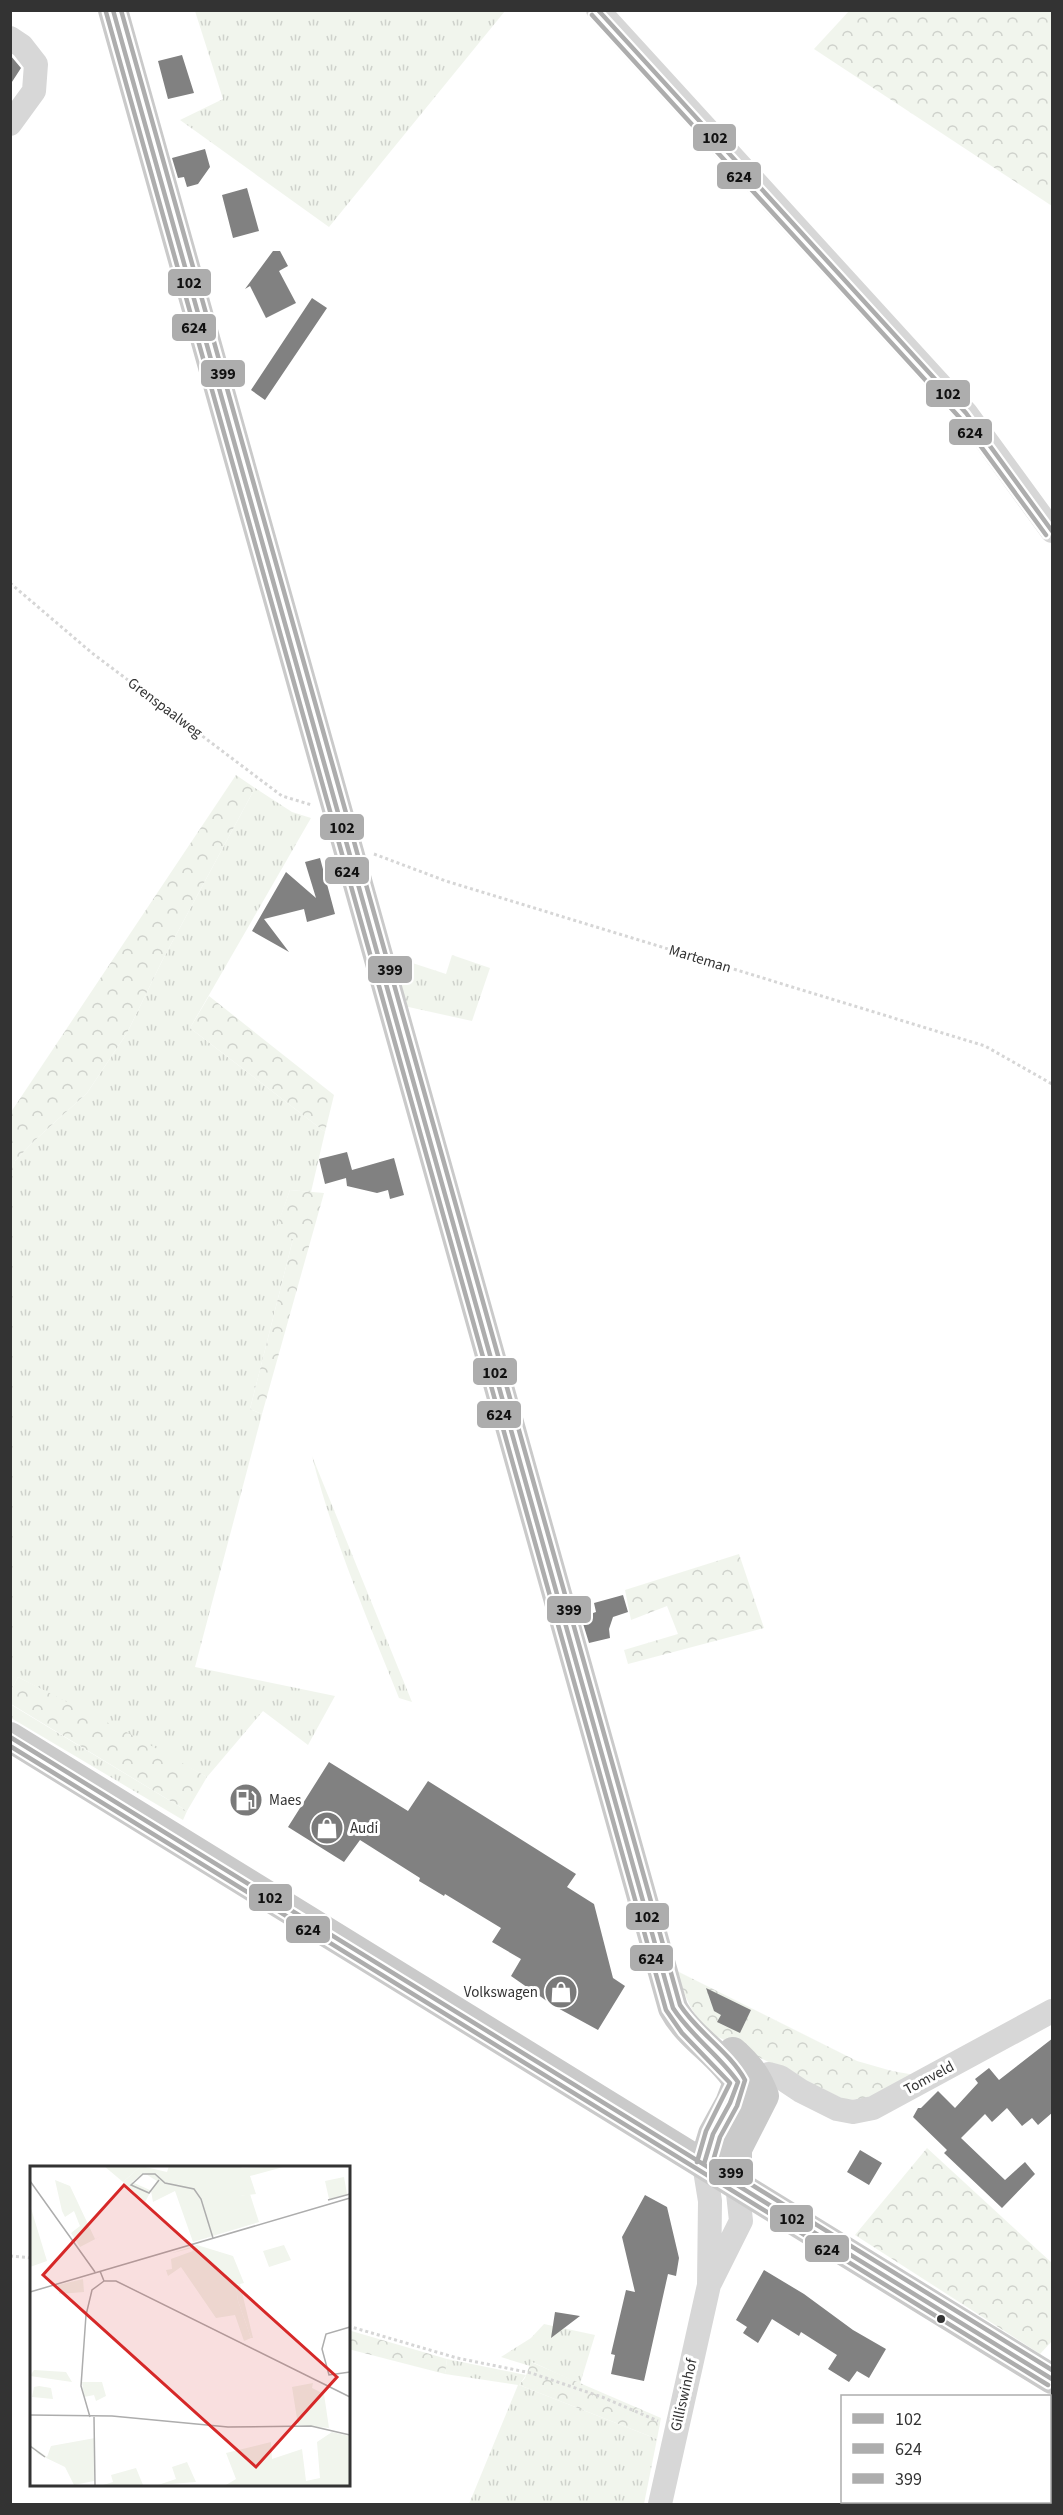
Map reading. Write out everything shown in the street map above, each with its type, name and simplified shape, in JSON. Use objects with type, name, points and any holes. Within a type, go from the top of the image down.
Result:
[{"type":"main road","points":[[113,10],[344,842],[673,2008],[680,2022],[705,2045],[733,2052],[748,2064],[753,2085]]},
{"type":"main road","points":[[10,1737],[1053,2379]]},
{"type":"main road","name":"Gilliswinhof","points":[[704,2164],[712,2134],[730,2103],[753,2085]]},
{"type":"main road","name":"Gilliswinhof","points":[[737,2184],[737,2149],[753,2085]]},
{"type":"street","points":[[598,10],[966,413],[1053,531]]},
{"type":"street","points":[[10,38],[22,46],[36,64],[34,91],[10,124]]},
{"type":"street","name":"Tomveld","points":[[753,2085],[801,2091],[837,2109],[853,2112],[873,2108],[1053,2011]]},
{"type":"street","name":"Gilliswinhof","points":[[660,2505],[709,2285],[710,2201],[704,2164]]},
{"type":"street","name":"Gilliswinhof","points":[[709,2285],[741,2220],[737,2184]]},
{"type":"path","name":"Grenspaalweg","points":[[10,583],[92,653],[282,796],[313,805],[334,802]]},
{"type":"path","name":"Marteman","points":[[344,842],[446,881],[985,1046],[1053,1084]]},
{"type":"path","points":[[10,2256],[30,2258]]},
{"type":"path","points":[[350,2327],[457,2358],[531,2373],[602,2397],[676,2428]]},
{"type":"green space","points":[[195,10],[505,11],[329,227],[180,120],[223,99]]},
{"type":"green space","points":[[849,11],[1052,11],[1052,206],[814,49]]},
{"type":"green space","points":[[236,775],[255,788],[162,961],[127,1033],[87,1093],[15,1161],[11,1179],[11,1112]]},
{"type":"green space","points":[[255,788],[292,812],[311,818],[190,1028],[325,1132],[311,1192],[290,1190],[275,1233],[293,1239],[250,1409],[262,1414],[195,1667],[335,1696],[308,1745],[263,1711],[207,1777],[18,1677],[11,1691],[10,1179],[15,1161],[87,1093],[127,1033],[162,961]]},
{"type":"green space","points":[[452,955],[490,968],[472,1021],[404,1006],[391,956],[446,974]]},
{"type":"green space","points":[[209,996],[334,1095],[325,1132],[190,1028]]},
{"type":"green space","points":[[290,1190],[324,1193],[262,1414],[250,1409],[293,1239],[274,1234]]},
{"type":"green space","points":[[312,1456],[412,1702],[399,1698],[340,1548]]},
{"type":"green space","points":[[739,1554],[764,1628],[628,1664],[624,1650],[678,1634],[667,1606],[631,1620],[625,1590]]},
{"type":"green space","points":[[18,1677],[132,1735],[207,1777],[187,1811],[11,1704],[11,1691]]},
{"type":"green space","points":[[10,1704],[187,1811],[183,1820],[11,1718]]},
{"type":"green space","points":[[677,1971],[857,2061],[915,2075],[889,2089],[863,2099],[843,2099],[716,2036],[695,2015]]},
{"type":"green space","points":[[927,2148],[1052,2263],[1052,2341],[1040,2354],[855,2235]]},
{"type":"green space","points":[[544,2324],[595,2335],[580,2384],[532,2362],[530,2366],[501,2357],[531,2338]]},
{"type":"green space","points":[[350,2331],[447,2359],[445,2374],[350,2350]]},
{"type":"green space","points":[[447,2359],[526,2375],[519,2385],[657,2439],[644,2504],[469,2504],[518,2385],[445,2374]]},
{"type":"green space","points":[[531,2362],[661,2418],[657,2439],[519,2385],[525,2378]]},
{"type":"building","points":[[10,55],[21,68],[10,85]]},
{"type":"building","points":[[182,55],[194,93],[168,99],[158,61]]},
{"type":"building","points":[[205,149],[210,167],[198,184],[187,187],[184,177],[178,178],[172,158]]},
{"type":"building","points":[[247,188],[259,231],[233,238],[222,195]]},
{"type":"building","points":[[273,251],[280,251],[288,266],[279,271],[296,303],[266,318],[250,286],[245,289]]},
{"type":"building","points":[[312,298],[327,308],[265,400],[251,390]]},
{"type":"building","points":[[320,858],[335,914],[307,922],[304,909],[264,919],[289,952],[252,931],[286,872],[316,898],[305,862]]},
{"type":"building","points":[[347,1152],[352,1170],[394,1158],[404,1195],[390,1199],[388,1190],[377,1193],[347,1186],[346,1178],[325,1184],[319,1159]]},
{"type":"building","points":[[623,1595],[628,1612],[613,1617],[609,1629],[610,1638],[589,1643],[581,1617],[596,1612],[594,1603]]},
{"type":"building","points":[[329,1762],[408,1811],[428,1781],[576,1874],[567,1887],[594,1904],[613,1978],[625,1986],[598,2030],[554,2006],[511,1976],[521,1959],[492,1942],[501,1928],[419,1881],[420,1878],[360,1840],[344,1862],[288,1827]]},
{"type":"building","points":[[706,1988],[751,2010],[740,2033],[717,2022],[721,2015],[714,2011]]},
{"type":"building","points":[[1053,2038],[1053,2112],[1038,2125],[1032,2118],[1022,2126],[1007,2108],[992,2122],[985,2114],[961,2138],[1005,2180],[1025,2162],[1035,2174],[1002,2208],[944,2153],[947,2150],[913,2117],[918,2108],[921,2108],[938,2091],[955,2108],[978,2083],[975,2079],[989,2068],[999,2080]]},
{"type":"building","points":[[860,2150],[882,2163],[869,2185],[847,2172]]},
{"type":"building","points":[[645,2195],[667,2207],[679,2258],[676,2276],[668,2274],[644,2381],[611,2374],[615,2355],[611,2354],[626,2290],[635,2292],[622,2237]]},
{"type":"building","points":[[764,2270],[804,2294],[853,2330],[886,2349],[869,2378],[857,2371],[849,2382],[828,2369],[837,2355],[801,2332],[799,2336],[772,2319],[758,2343],[743,2333],[747,2327],[736,2320]]},
{"type":"building","points":[[555,2312],[580,2316],[551,2338]]},
{"type":"transit line","name":"102","points":[[113,10],[673,2008],[688,2028],[738,2082],[730,2103],[713,2134],[704,2164]]},
{"type":"transit line","name":"399","points":[[121,10],[680,2005],[731,2060],[745,2080],[737,2106],[720,2137],[713,2161],[1052,2370]]},
{"type":"transit line","name":"102","points":[[598,10],[966,413],[1052,531]]},
{"type":"transit line","name":"624","points":[[106,12],[666,2010],[682,2033],[730,2083],[706,2131],[697,2162]]},
{"type":"transit line","name":"624","points":[[592,15],[960,418],[1046,535]]},
{"type":"transit line","name":"102","points":[[10,1737],[1052,2379]]},
{"type":"transit line","name":"624","points":[[10,1746],[1048,2385]]},
{"type":"place","name":"Maes","points":[[246,1800]]},
{"type":"place","name":"Audi","points":[[327,1828]]},
{"type":"place","name":"Volkswagen","points":[[561,1992]]}]
